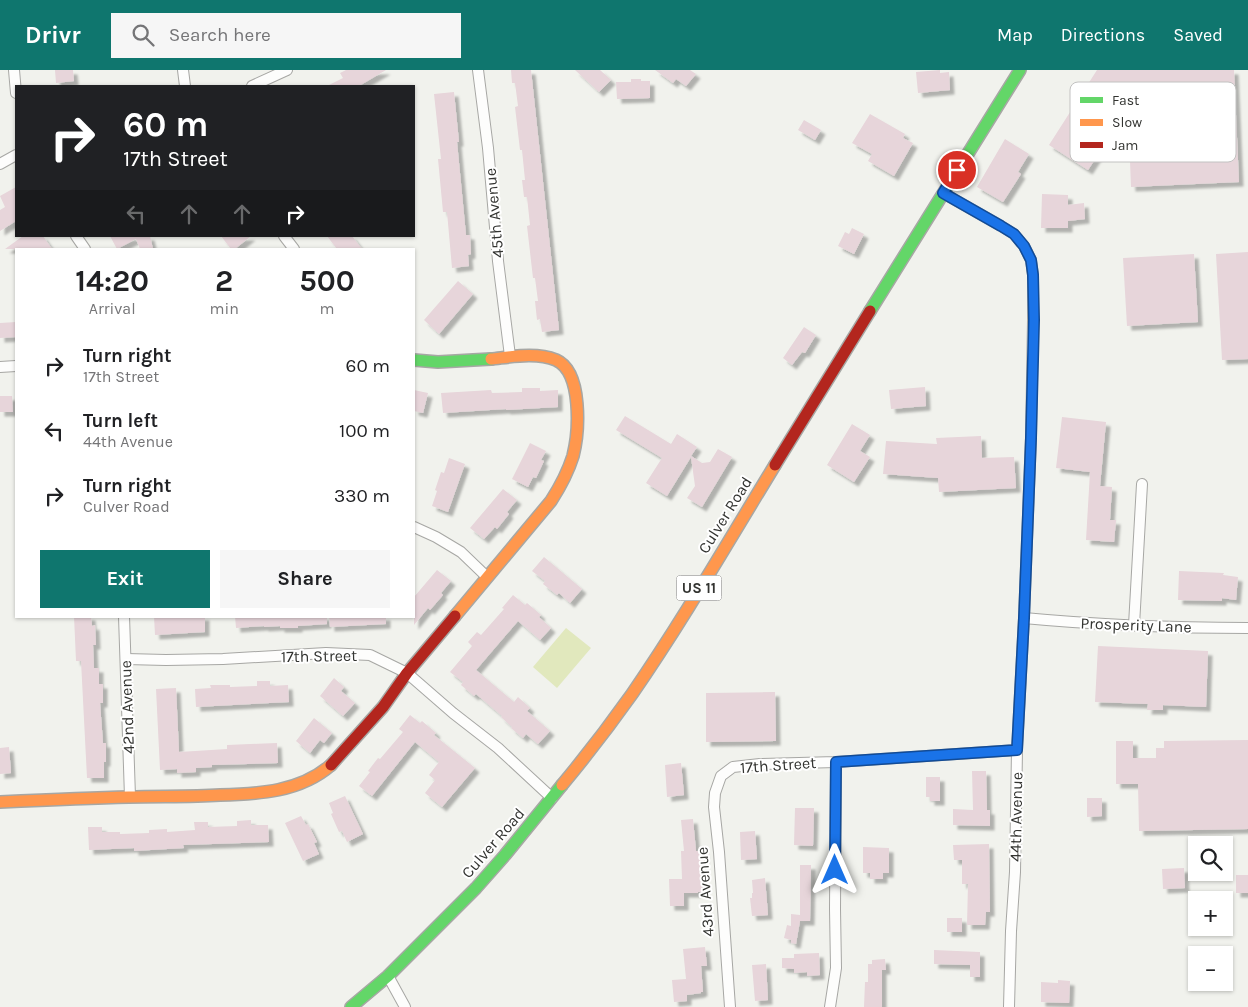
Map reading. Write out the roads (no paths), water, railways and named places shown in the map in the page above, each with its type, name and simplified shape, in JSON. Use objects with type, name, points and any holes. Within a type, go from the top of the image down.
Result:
[{"type":"main road","name":"Culver Road","points":[[350,1007],[388,976],[476,888],[598,741],[632,694],[672,633],[1020,70]]},
{"type":"main road","points":[[0,802],[255,794],[298,786],[324,771],[335,761],[383,707],[407,673],[560,490],[575,449],[578,420],[575,391],[564,365],[551,358],[536,356],[510,356],[445,362],[415,360]]},
{"type":"street","points":[[14,70],[15,85]]},
{"type":"street","points":[[182,70],[185,85]]},
{"type":"street","points":[[254,85],[287,70]]},
{"type":"street","name":"45th Avenue","points":[[478,70],[510,356]]},
{"type":"street","points":[[0,164],[15,156]]},
{"type":"street","name":"44th Avenue","points":[[943,193],[1014,234],[1024,246],[1031,260],[1033,275],[1034,320],[1031,438],[1017,750],[1010,1007]]},
{"type":"street","points":[[77,237],[84,248]]},
{"type":"street","points":[[285,237],[293,248]]},
{"type":"street","points":[[0,366],[15,366]]},
{"type":"street","points":[[1134,625],[1142,484]]},
{"type":"street","points":[[415,526],[461,552],[487,577]]},
{"type":"street","name":"42nd Avenue","points":[[124,618],[130,798]]},
{"type":"street","name":"Prosperity Lane","points":[[1024,618],[1134,625],[1248,628]]},
{"type":"street","name":"17th Street","points":[[126,659],[223,659],[326,653],[370,655],[407,673],[453,713],[498,748],[552,798]]},
{"type":"street","name":"17th Street","points":[[720,776],[733,767],[760,764],[836,762],[1017,750]]},
{"type":"street","points":[[830,1007],[836,968],[836,762]]},
{"type":"street","name":"43rd Avenue","points":[[720,776],[715,793],[714,808],[720,861],[730,1007]]},
{"type":"street","points":[[388,976],[405,1007]]}]
